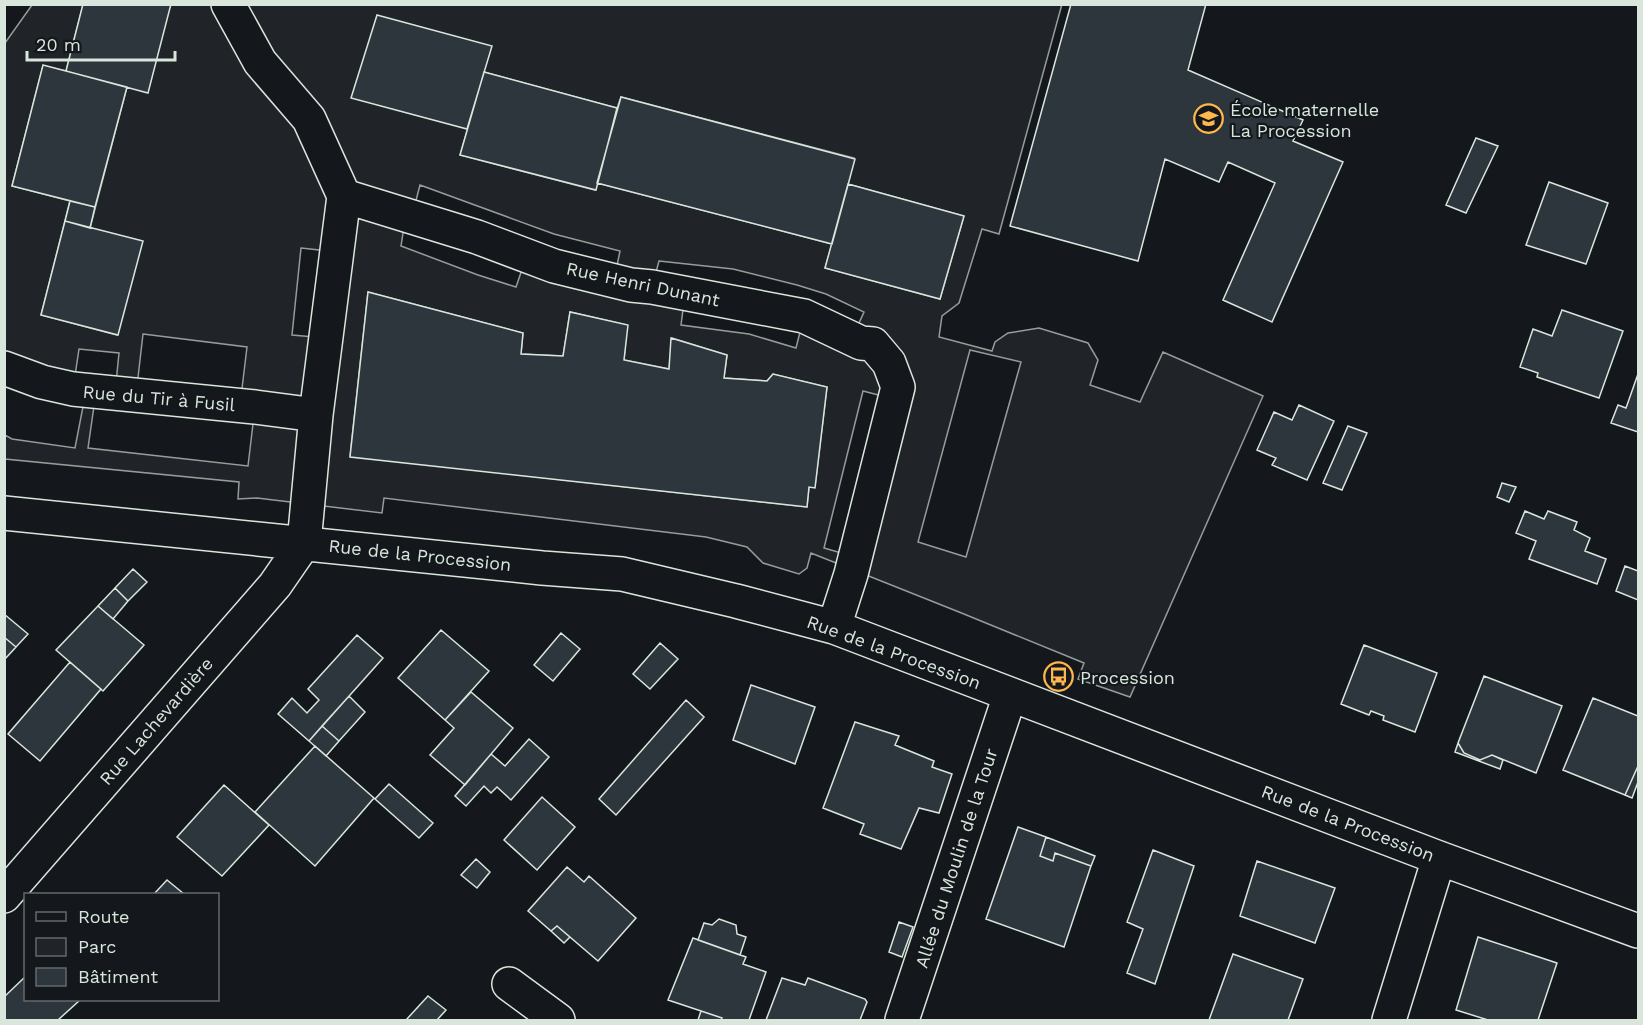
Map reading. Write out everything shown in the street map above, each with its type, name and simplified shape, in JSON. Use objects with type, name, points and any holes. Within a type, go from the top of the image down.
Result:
[{"type":"street","points":[[228,4],[260,62],[309,119],[344,196],[316,415],[304,543]]},
{"type":"street","name":"Rue Henri Dunant","points":[[344,196],[477,237],[554,266],[631,285],[804,316],[861,343],[873,344],[890,363],[898,387],[851,574],[834,627]]},
{"type":"street","name":"Rue du Tir à Fusil","points":[[4,368],[42,382],[73,389],[316,415]]},
{"type":"street","name":"Rue de la Procession","points":[[4,513],[542,568],[622,574],[834,627],[1439,858],[1638,931]]},
{"type":"street","name":"Rue Lachevardière","points":[[4,896],[275,585],[304,543]]},
{"type":"street","name":"Allée du Moulin de la Tour","points":[[902,1020],[1010,695]]},
{"type":"street","points":[[1389,1020],[1439,858]]},
{"type":"street","points":[[509,984],[558,1020]]},
{"type":"green space","points":[[1062,4],[999,234],[982,229],[959,303],[942,316],[939,337],[992,351],[995,342],[1008,333],[1039,328],[1088,343],[1098,360],[1090,385],[1140,402],[1163,352],[1263,396],[1130,697],[1078,679],[1084,663],[811,553],[807,568],[799,574],[763,563],[747,547],[706,537],[384,498],[382,513],[257,498],[238,499],[239,482],[5,459],[5,435],[12,439],[75,448],[86,391],[96,392],[88,448],[248,466],[255,407],[115,393],[119,353],[79,349],[73,389],[5,368],[5,43],[32,5],[83,5],[66,71],[43,66],[12,186],[70,201],[41,315],[117,335],[142,241],[90,228],[127,87],[171,5]],"holes":[[[484,72],[617,108],[621,97],[854,158],[848,184],[964,216],[940,299],[825,268],[832,244],[597,183],[595,190],[460,155]],[[420,185],[554,234],[620,251],[614,280],[527,255],[516,287],[478,275],[401,246],[406,214],[412,216]],[[301,248],[337,252],[326,338],[292,335]],[[659,261],[733,269],[826,294],[864,312],[852,338],[804,316],[796,348],[749,334],[681,325],[685,294],[652,287]],[[368,292],[523,333],[521,354],[563,356],[570,312],[627,325],[624,360],[669,369],[672,338],[727,355],[724,378],[767,381],[773,374],[827,387],[815,487],[809,487],[807,507],[350,456]],[[143,334],[247,347],[240,405],[136,395]],[[970,350],[1021,362],[966,557],[918,542]],[[863,391],[894,399],[855,557],[824,548]]]},
{"type":"building","points":[[83,4],[171,4],[148,93],[66,71]]},
{"type":"building","points":[[1071,4],[1206,4],[1188,70],[1303,120],[1293,141],[1343,162],[1272,322],[1223,300],[1275,183],[1228,162],[1219,182],[1165,159],[1138,261],[1010,226]]},
{"type":"building","points":[[377,15],[492,46],[467,129],[351,98]]},
{"type":"building","points":[[43,65],[127,87],[95,207],[12,186]]},
{"type":"building","points":[[484,72],[617,108],[596,190],[460,155]]},
{"type":"building","points":[[621,97],[855,159],[832,244],[597,183]]},
{"type":"building","points":[[1476,138],[1498,146],[1466,213],[1446,205]]},
{"type":"building","points":[[1549,182],[1608,203],[1586,264],[1526,245]]},
{"type":"building","points":[[848,184],[964,216],[940,299],[825,268]]},
{"type":"building","points":[[70,201],[95,207],[90,228],[65,221]]},
{"type":"building","points":[[65,221],[143,241],[118,335],[41,315]]},
{"type":"building","points":[[368,292],[523,333],[521,354],[563,356],[570,312],[628,325],[624,360],[669,369],[671,338],[727,355],[724,378],[767,381],[773,374],[827,387],[815,488],[809,487],[807,507],[350,457]]},
{"type":"building","points":[[1562,310],[1623,331],[1599,398],[1537,377],[1538,373],[1520,367],[1533,329],[1552,336]]},
{"type":"building","points":[[1638,374],[1638,432],[1611,423],[1618,405],[1626,408]]},
{"type":"building","points":[[1299,405],[1334,421],[1307,480],[1272,465],[1276,458],[1257,450],[1274,412],[1292,420]]},
{"type":"building","points":[[1348,426],[1367,433],[1342,490],[1323,483]]},
{"type":"building","points":[[1502,483],[1516,487],[1509,502],[1497,497]]},
{"type":"building","points":[[1525,511],[1544,519],[1548,511],[1577,522],[1574,530],[1590,538],[1585,551],[1606,559],[1597,584],[1529,559],[1536,541],[1516,533]]},
{"type":"building","points":[[1625,566],[1638,571],[1638,600],[1616,591]]},
{"type":"building","points":[[133,569],[147,582],[128,601],[115,588]]},
{"type":"building","points":[[115,588],[128,601],[113,619],[98,606]]},
{"type":"building","points":[[98,606],[144,645],[103,691],[56,650]]},
{"type":"building","points":[[4,614],[28,634],[16,647],[4,637]]},
{"type":"building","points":[[441,630],[489,671],[445,720],[398,678]]},
{"type":"building","points":[[561,633],[580,649],[553,681],[534,665]]},
{"type":"building","points":[[357,635],[383,658],[309,741],[278,714],[292,698],[307,713],[319,700],[308,689]]},
{"type":"building","points":[[4,637],[16,647],[4,660]]},
{"type":"building","points":[[660,643],[678,659],[650,689],[633,674]]},
{"type":"building","points":[[1364,645],[1437,673],[1415,732],[1383,720],[1384,716],[1371,711],[1369,715],[1341,704]]},
{"type":"building","points":[[70,662],[101,689],[40,761],[8,734]]},
{"type":"building","points":[[1484,676],[1562,706],[1536,773],[1492,755],[1480,760],[1464,753],[1458,743]]},
{"type":"building","points":[[751,685],[815,707],[795,764],[733,740]]},
{"type":"building","points":[[471,692],[513,728],[465,785],[430,755],[454,728],[445,720]]},
{"type":"building","points":[[349,696],[365,712],[339,741],[322,726]]},
{"type":"building","points":[[1593,698],[1638,716],[1638,766],[1625,795],[1563,770]]},
{"type":"building","points":[[686,700],[704,717],[616,815],[599,799]]},
{"type":"building","points":[[855,722],[899,736],[895,745],[934,761],[932,767],[952,774],[939,813],[919,808],[901,849],[860,834],[864,824],[823,808]]},
{"type":"building","points":[[322,726],[339,741],[326,756],[309,741]]},
{"type":"building","points":[[529,739],[549,757],[511,800],[497,787],[491,793],[484,786],[466,806],[455,796],[491,754],[505,766]]},
{"type":"building","points":[[1458,743],[1464,753],[1480,760],[1492,755],[1503,760],[1500,769],[1455,752]]},
{"type":"building","points":[[315,746],[374,798],[315,866],[255,812]]},
{"type":"building","points":[[1638,766],[1638,782],[1632,798],[1625,795]]},
{"type":"building","points":[[389,784],[433,823],[419,838],[375,799]]},
{"type":"building","points":[[224,785],[269,825],[222,876],[177,837]]},
{"type":"building","points":[[542,797],[575,827],[537,870],[504,840]]},
{"type":"building","points":[[1018,827],[1046,837],[1040,856],[1053,861],[1055,853],[1091,866],[1064,947],[986,919]]},
{"type":"building","points":[[1046,837],[1095,856],[1091,866],[1055,853],[1053,861],[1040,856]]},
{"type":"building","points":[[1153,850],[1194,866],[1155,984],[1127,973],[1143,929],[1127,922]]},
{"type":"building","points":[[476,859],[490,872],[477,888],[461,875]]},
{"type":"building","points":[[1257,861],[1335,888],[1315,943],[1240,916]]},
{"type":"building","points":[[567,867],[584,882],[589,876],[636,918],[598,961],[557,926],[551,931],[528,911]]},
{"type":"building","points":[[167,880],[183,893],[155,893]]},
{"type":"building","points":[[719,919],[736,925],[737,934],[746,937],[740,955],[698,940],[704,923],[712,925]]},
{"type":"building","points":[[899,922],[913,927],[902,957],[889,952]]},
{"type":"building","points":[[557,926],[570,937],[564,943],[551,931]]},
{"type":"building","points":[[1478,937],[1557,963],[1538,1020],[1488,1020],[1456,1010]]},
{"type":"building","points":[[693,938],[746,957],[743,964],[766,972],[749,1020],[721,1020],[722,1018],[668,1000]]},
{"type":"building","points":[[1233,954],[1303,979],[1288,1020],[1209,1020]]},
{"type":"building","points":[[24,978],[24,1001],[79,1001],[58,1020],[4,1020],[4,997]]},
{"type":"building","points":[[782,978],[805,985],[808,978],[865,999],[867,1002],[860,1020],[766,1020]]},
{"type":"building","points":[[428,996],[446,1010],[437,1020],[406,1020]]},
{"type":"building","points":[[701,1011],[722,1018],[721,1020],[698,1020]]},
{"type":"place","name":"École maternelle La Procession","points":[[1209,119]]},
{"type":"place","name":"Procession","points":[[1059,677]]}]
